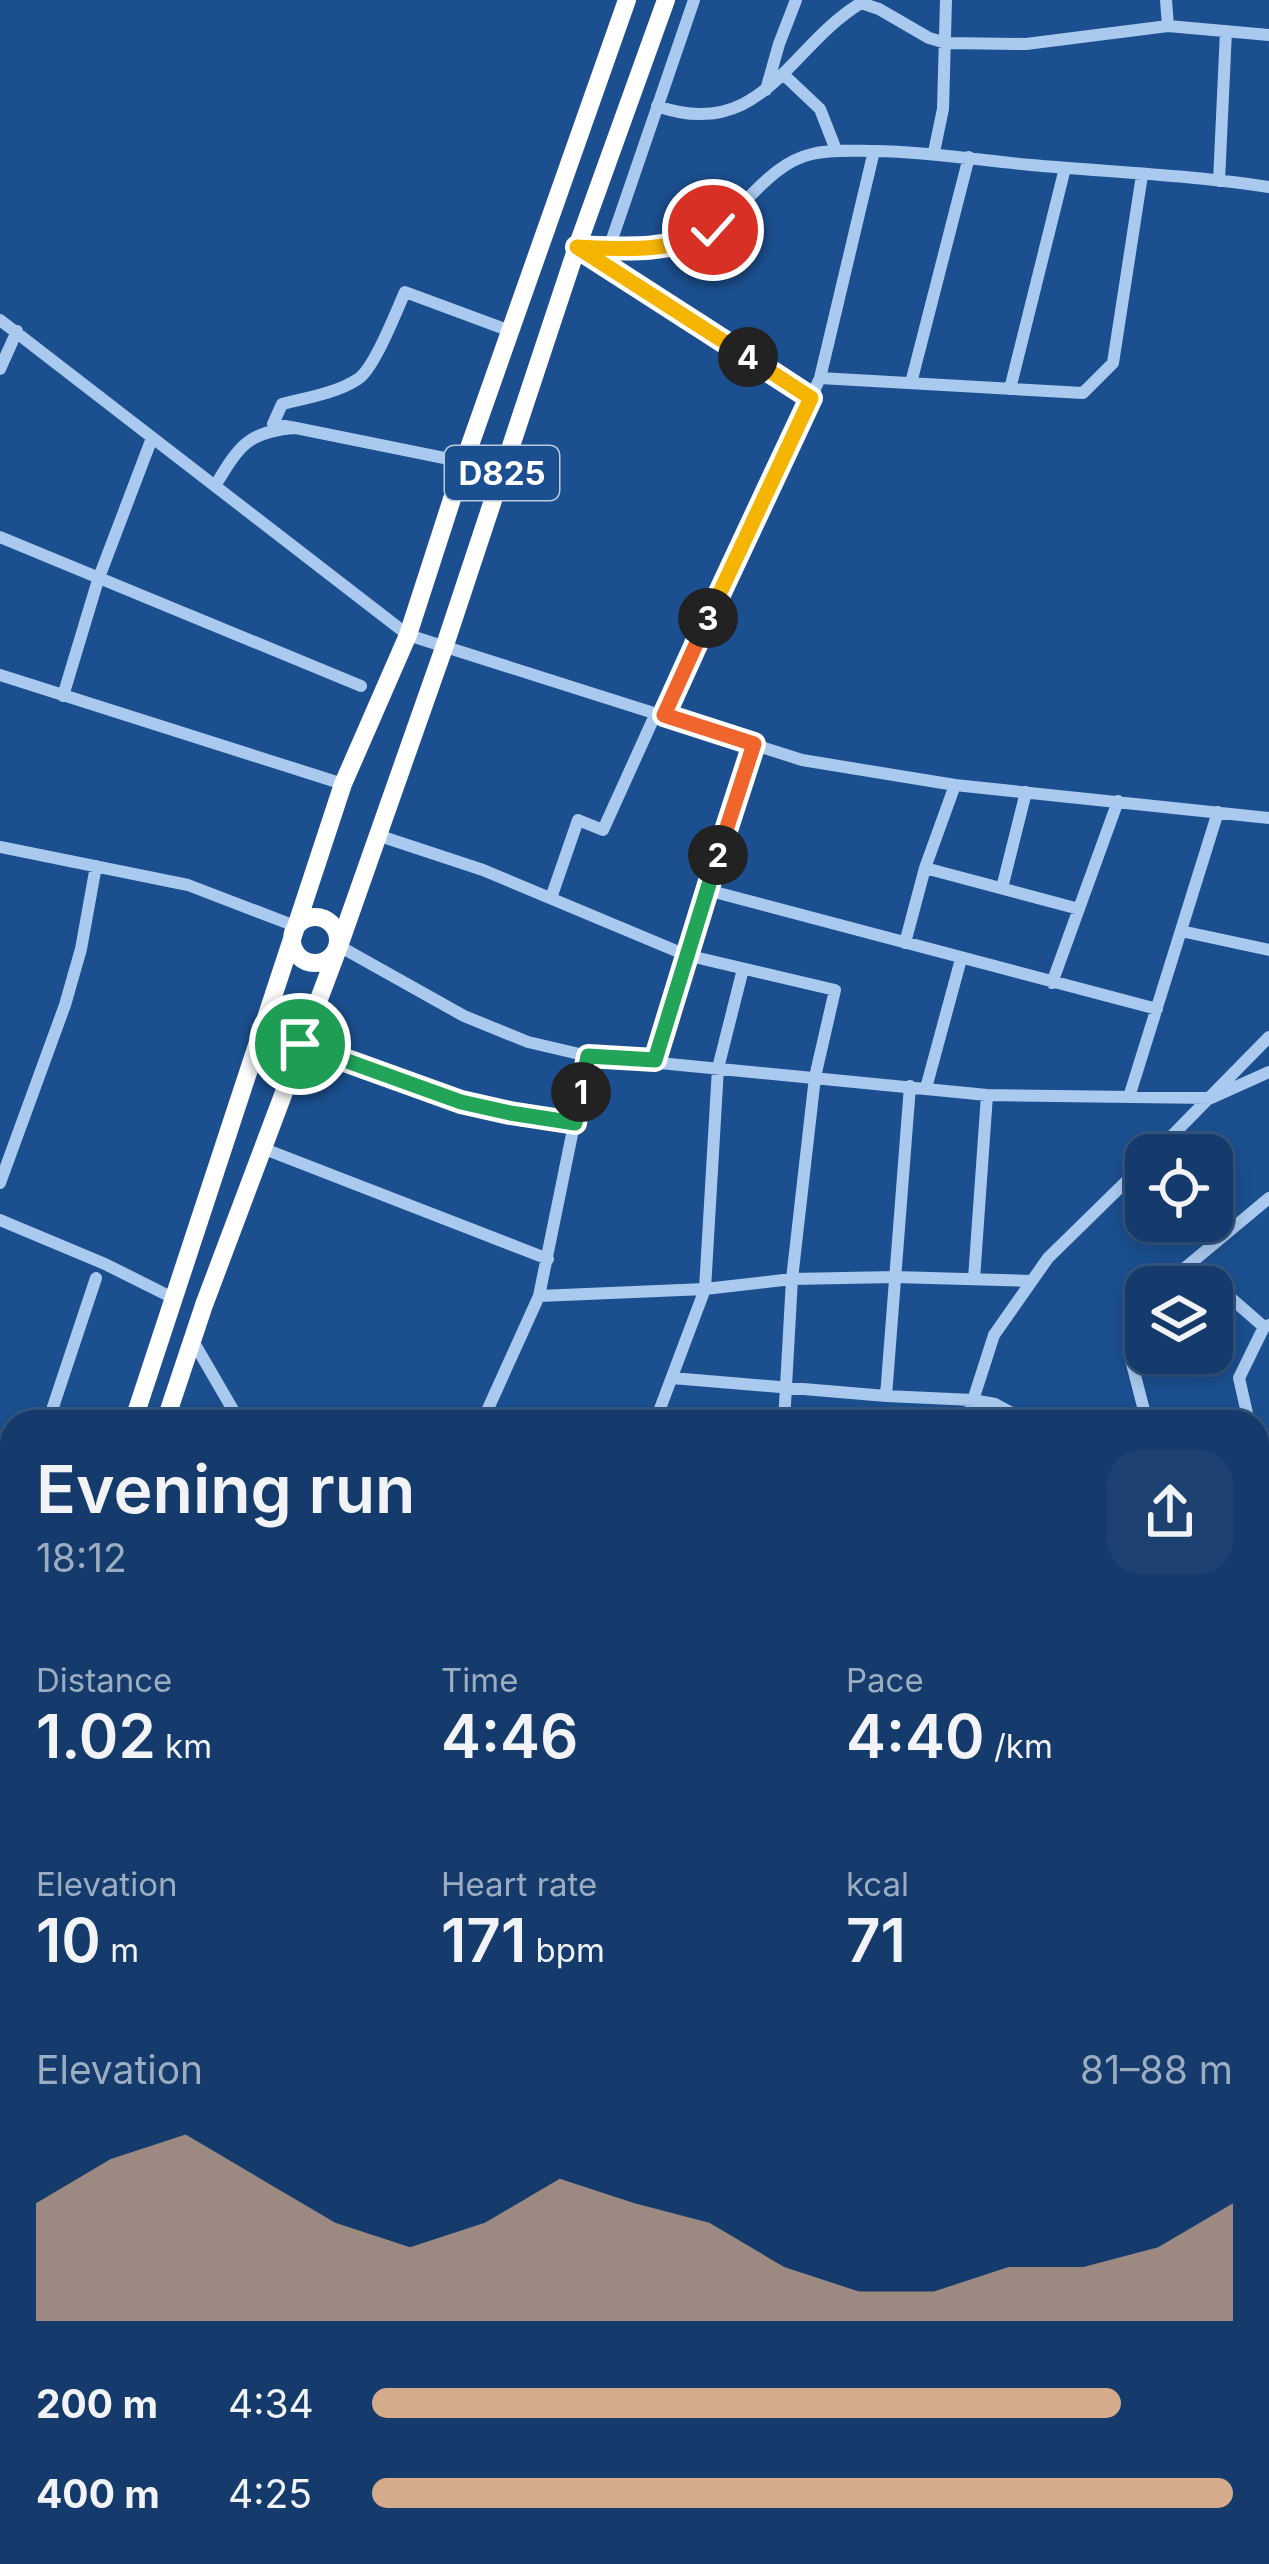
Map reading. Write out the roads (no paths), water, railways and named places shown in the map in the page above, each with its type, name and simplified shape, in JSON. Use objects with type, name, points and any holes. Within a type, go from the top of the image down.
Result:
[{"type":"highway","name":"D825","points":[[137,1410],[343,784],[408,635],[627,0]]},
{"type":"highway","name":"D825","points":[[169,1410],[445,645],[577,247],[666,0]]},
{"type":"highway","points":[[322,918],[337,932],[337,950],[321,962],[305,960],[295,950],[294,930],[301,922],[322,918]]},
{"type":"street","points":[[609,248],[694,0]]},
{"type":"street","points":[[766,91],[796,0]]},
{"type":"street","points":[[934,152],[943,109],[946,0]]},
{"type":"street","points":[[1166,0],[1168,26]]},
{"type":"street","points":[[657,106],[676,112],[727,112],[766,91],[844,13],[861,3],[946,43],[1026,44],[1168,26],[1269,35]]},
{"type":"street","points":[[1219,181],[1226,31]]},
{"type":"street","points":[[783,74],[820,109],[836,150]]},
{"type":"street","points":[[577,247],[670,246],[694,240],[713,230],[782,167],[808,154],[836,150],[934,152],[1269,187]]},
{"type":"street","points":[[551,898],[578,820],[603,830],[820,378],[874,151]]},
{"type":"street","points":[[911,383],[969,157]]},
{"type":"street","points":[[1010,388],[1065,168]]},
{"type":"street","points":[[820,378],[1083,393],[1113,363],[1142,175]]},
{"type":"street","points":[[577,247],[811,398]]},
{"type":"street","points":[[464,462],[273,424],[282,404],[362,378],[405,292],[510,332]]},
{"type":"street","points":[[0,320],[408,635],[802,760],[955,785],[1269,818]]},
{"type":"street","points":[[0,369],[17,331]]},
{"type":"street","points":[[215,486],[251,437],[296,428]]},
{"type":"street","points":[[63,696],[98,580],[152,438]]},
{"type":"street","points":[[0,537],[361,686]]},
{"type":"street","points":[[0,675],[343,784]]},
{"type":"street","points":[[655,1060],[754,744]]},
{"type":"street","points":[[905,943],[955,785]]},
{"type":"street","points":[[1002,888],[1026,792]]},
{"type":"street","points":[[1052,983],[1118,801]]},
{"type":"street","points":[[1130,1097],[1218,812]]},
{"type":"street","points":[[377,835],[483,870],[686,955],[835,989],[815,1077],[792,1279],[784,1410]]},
{"type":"street","points":[[0,848],[188,885],[294,930]]},
{"type":"street","points":[[0,1184],[65,1005],[96,866]]},
{"type":"street","points":[[926,868],[1079,909]]},
{"type":"street","points":[[707,890],[1157,1009]]},
{"type":"street","points":[[1181,931],[1269,950]]},
{"type":"street","points":[[337,950],[464,1016],[528,1042],[588,1056],[987,1095],[1211,1098],[1269,1072]]},
{"type":"street","points":[[926,1088],[961,959]]},
{"type":"street","points":[[660,1410],[705,1289],[718,1068],[743,968]]},
{"type":"street","points":[[1174,1134],[1269,1037]]},
{"type":"street","points":[[300,1044],[461,1102],[575,1123]]},
{"type":"street","points":[[487,1410],[539,1296],[588,1056]]},
{"type":"street","points":[[886,1396],[910,1086]]},
{"type":"street","points":[[974,1279],[987,1095]]},
{"type":"street","points":[[262,1148],[548,1259]]},
{"type":"street","points":[[970,1410],[994,1335],[1048,1258],[1125,1183]]},
{"type":"street","points":[[1186,1266],[1269,1198]]},
{"type":"street","points":[[0,1220],[175,1299]]},
{"type":"street","points":[[1190,1263],[1266,1326],[1239,1378],[1246,1410]]},
{"type":"street","points":[[539,1296],[705,1289],[792,1279],[895,1276],[1031,1281]]},
{"type":"street","points":[[52,1410],[96,1278]]},
{"type":"street","points":[[193,1341],[233,1410]]},
{"type":"street","points":[[1135,1374],[1145,1410]]},
{"type":"street","points":[[672,1378],[973,1400],[1006,1410]]}]
